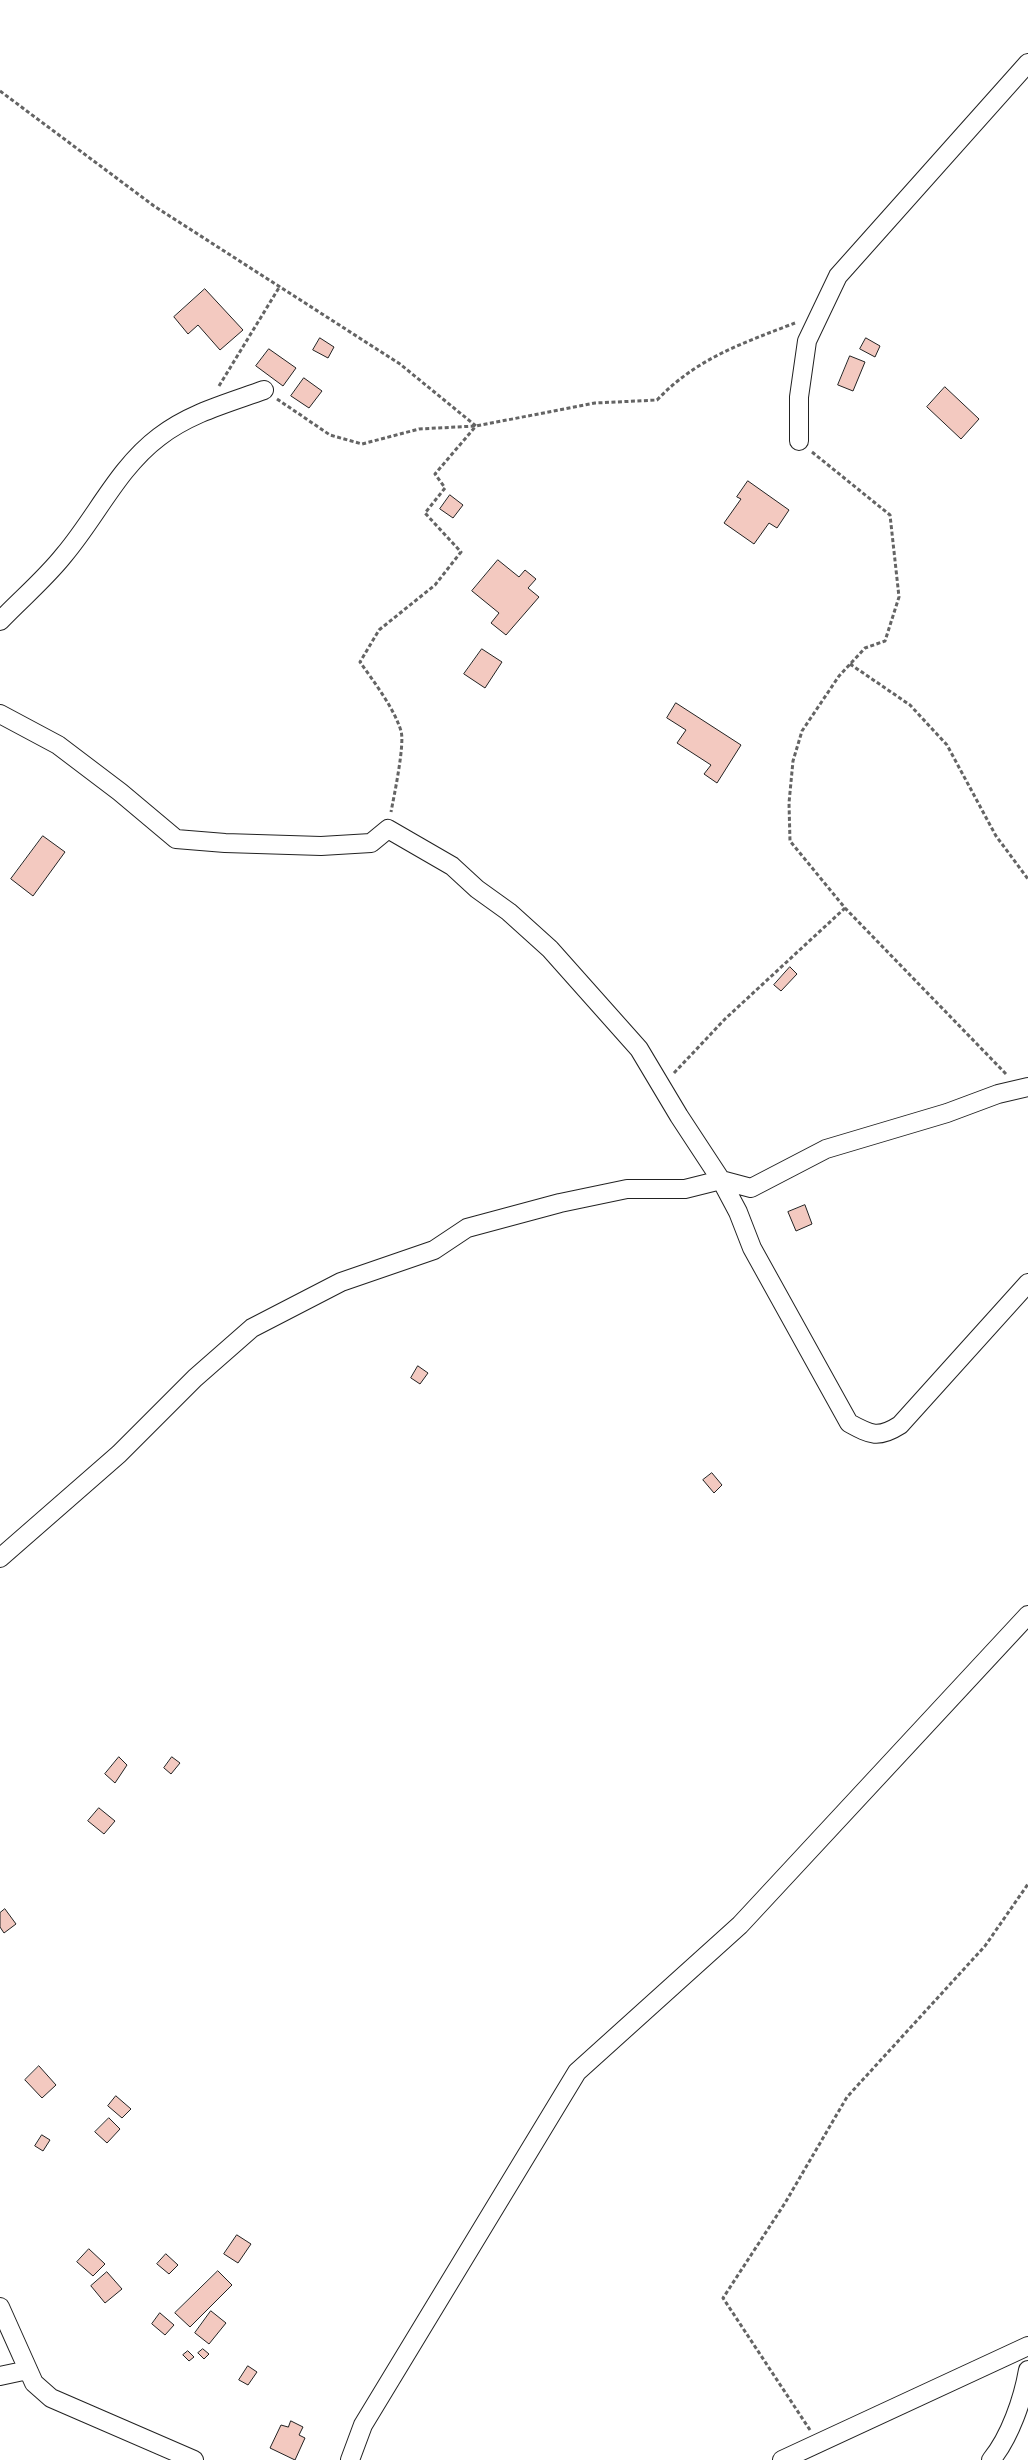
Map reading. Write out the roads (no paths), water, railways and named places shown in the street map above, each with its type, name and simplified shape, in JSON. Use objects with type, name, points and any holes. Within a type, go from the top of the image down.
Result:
[{"type":"street","points":[[799,441],[800,397],[807,341],[838,276],[1028,63]]},
{"type":"street","points":[[0,621],[64,555],[123,471],[143,450],[161,436],[205,410],[264,390]]},
{"type":"street","points":[[0,714],[58,745],[120,792],[176,839],[225,843],[320,846],[371,843],[388,830],[452,866],[550,949],[638,1049],[721,1180],[738,1212],[752,1248],[849,1423],[869,1434],[886,1434],[900,1425],[1028,1283]]},
{"type":"street","points":[[0,1558],[119,1454],[195,1378],[252,1328],[341,1282],[434,1250],[467,1228],[560,1203],[628,1189],[685,1188],[721,1180],[751,1188],[826,1149],[1024,1088]]},
{"type":"street","points":[[350,2460],[363,2425],[577,2072],[740,1925],[1028,1615]]},
{"type":"street","points":[[0,2307],[34,2383],[51,2398],[194,2460]]},
{"type":"street","points":[[782,2460],[1028,2346]]},
{"type":"street","points":[[0,2376],[28,2370]]},
{"type":"street","points":[[991,2460],[1008,2430],[1026,2383],[1028,2370]]}]
